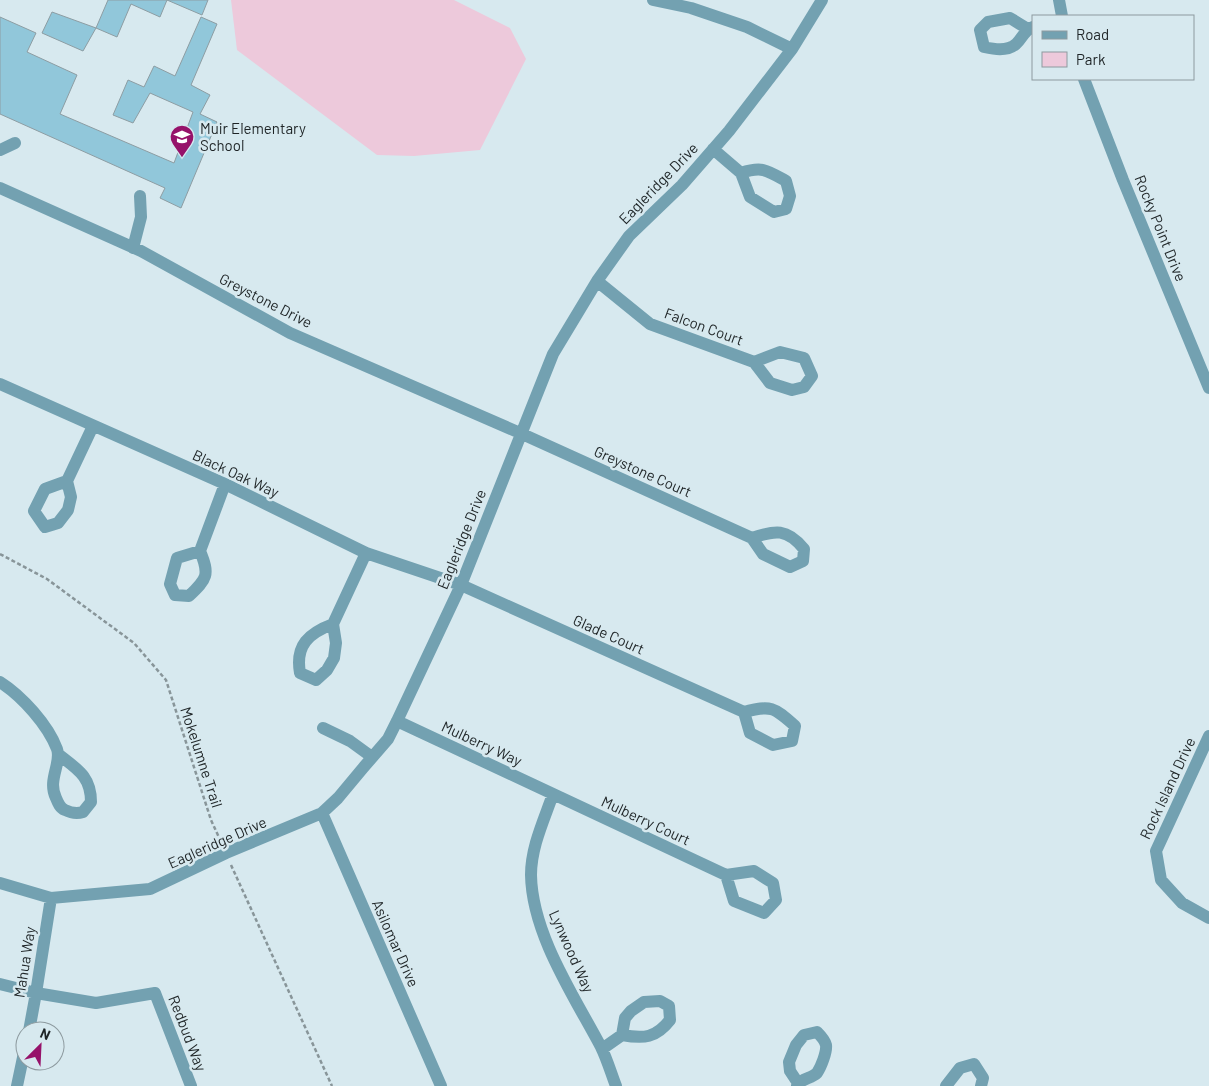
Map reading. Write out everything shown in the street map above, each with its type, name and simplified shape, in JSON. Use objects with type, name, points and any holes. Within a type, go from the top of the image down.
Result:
[{"type":"street","points":[[652,0],[691,8],[747,27],[792,50]]},
{"type":"street","name":"Eagleridge Drive","points":[[0,883],[51,898],[150,889],[322,813],[338,798],[388,739],[461,585],[553,354],[597,281],[629,236],[682,185],[730,131],[792,50],[822,0]]},
{"type":"street","points":[[1059,0],[1062,15]]},
{"type":"street","name":"Rocky Point Drive","points":[[1084,80],[1123,180],[1208,383]]},
{"type":"street","points":[[0,150],[15,143]]},
{"type":"street","points":[[713,149],[741,173]]},
{"type":"street","name":"Greystone Drive","points":[[0,188],[133,248],[290,333],[520,433]]},
{"type":"street","points":[[133,248],[141,217],[140,196]]},
{"type":"street","name":"Falcon Court","points":[[597,281],[650,324],[754,362]]},
{"type":"street","name":"Black Oak Way","points":[[0,384],[225,484],[366,553],[461,585]]},
{"type":"street","points":[[67,481],[93,426]]},
{"type":"street","name":"Greystone Court","points":[[520,433],[752,538]]},
{"type":"street","points":[[200,551],[225,484]]},
{"type":"street","points":[[333,624],[366,553]]},
{"type":"street","name":"Glade Court","points":[[461,585],[744,712]]},
{"type":"street","points":[[1,684],[39,717],[57,748],[58,754]]},
{"type":"street","name":"Mulberry Way","points":[[397,721],[553,794]]},
{"type":"street","points":[[323,728],[350,740],[372,757]]},
{"type":"street","name":"Rock Island Drive","points":[[1208,741],[1156,852],[1161,880],[1182,903],[1209,918]]},
{"type":"street","name":"Mulberry Court","points":[[553,794],[726,875]]},
{"type":"street","name":"Lynwood Way","points":[[553,794],[534,846],[531,875],[536,910],[553,957],[602,1049],[616,1086]]},
{"type":"street","name":"Asilomar Drive","points":[[322,813],[441,1086]]},
{"type":"street","name":"Mahua Way","points":[[30,1021],[51,898]]},
{"type":"street","points":[[0,984],[36,993]]},
{"type":"street","name":"Redbud Way","points":[[36,993],[96,1003],[155,993],[191,1086]]},
{"type":"street","points":[[602,1049],[622,1035]]},
{"type":"street","points":[[946,1086],[960,1068],[974,1064],[983,1078],[981,1086]]},
{"type":"street","points":[[17,1086],[20,1071]]},
{"type":"path","name":"Mokelumne Trail","points":[[0,554],[47,579],[134,643],[166,680],[211,820],[332,1086]]},
{"type":"green space","points":[[231,0],[454,0],[510,28],[526,59],[480,150],[414,156],[377,155],[237,50]]},
{"type":"building","points":[[108,0],[167,0],[160,17],[131,4],[117,37],[96,28]]},
{"type":"building","points":[[167,0],[208,0],[202,15]]},
{"type":"building","points":[[52,12],[96,28],[83,51],[42,33]]},
{"type":"building","points":[[0,17],[36,33],[27,52],[77,75],[60,114],[174,163],[193,112],[150,93],[133,123],[113,115],[128,80],[144,87],[154,66],[175,76],[201,17],[217,24],[191,85],[210,95],[200,114],[217,122],[181,208],[160,198],[165,188],[0,114]]},
{"type":"place","name":"Muir Elementary School","points":[[182,158]]}]
